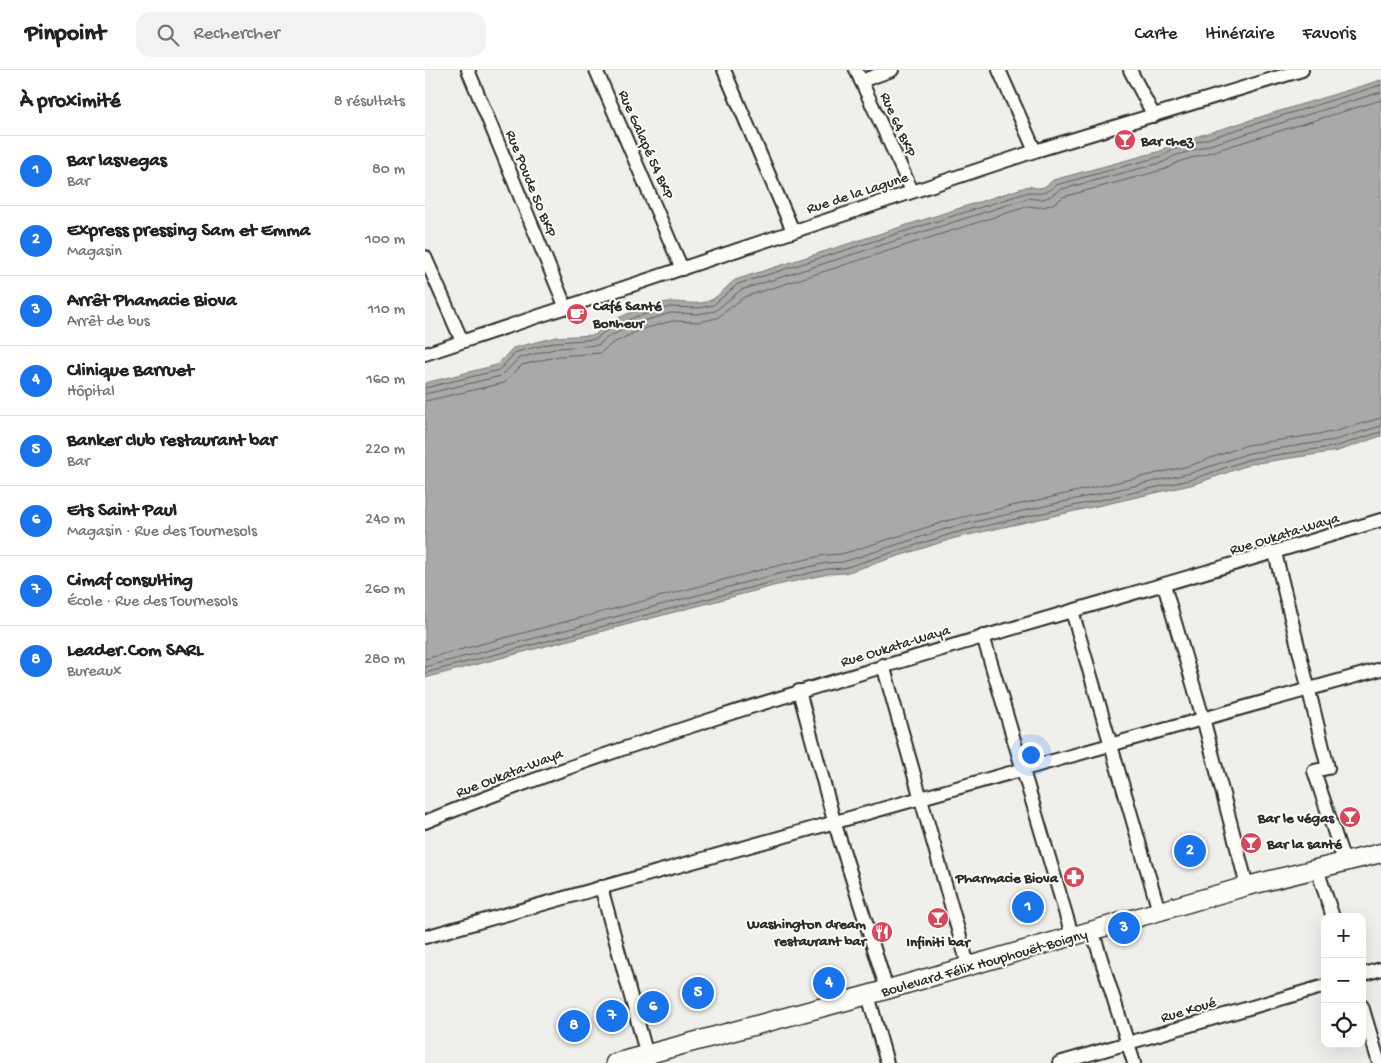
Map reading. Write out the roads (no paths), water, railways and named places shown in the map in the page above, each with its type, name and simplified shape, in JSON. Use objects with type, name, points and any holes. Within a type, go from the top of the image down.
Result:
[{"type":"street","name":"Rue Poude 50 BKP","points":[[468,70],[566,308]]},
{"type":"street","name":"Rue Galapé 54 BKP","points":[[597,70],[682,269]]},
{"type":"street","points":[[724,70],[793,231]]},
{"type":"street","points":[[859,75],[892,70]]},
{"type":"street","points":[[999,70],[1035,151]]},
{"type":"street","points":[[1130,70],[1154,116]]},
{"type":"street","name":"Rue de la Lagune","points":[[425,354],[1035,151],[1302,70]]},
{"type":"street","name":"Rue 64 BKP","points":[[859,75],[912,192]]},
{"type":"street","points":[[425,257],[462,341]]},
{"type":"street","name":"Rue Oukata-Waya","points":[[425,822],[527,781],[602,754],[799,691],[983,636],[1275,553],[1381,520]]},
{"type":"street","points":[[1275,553],[1328,768],[1315,771],[1345,864]]},
{"type":"street","points":[[1164,585],[1203,718],[1247,886]]},
{"type":"street","points":[[1072,611],[1159,911]]},
{"type":"street","points":[[983,636],[1021,769],[1072,935]]},
{"type":"street","points":[[883,665],[969,965]]},
{"type":"street","points":[[425,937],[1381,669]]},
{"type":"street","points":[[799,691],[834,821],[887,990]]},
{"type":"street","name":"Boulevard Félix Houphouët-Boigny","points":[[615,1063],[648,1058],[1247,886],[1345,864],[1381,853]]},
{"type":"street","points":[[1317,869],[1332,913]]},
{"type":"street","points":[[601,887],[648,1058]]},
{"type":"street","points":[[1092,930],[1134,1063]]},
{"type":"street","points":[[1366,974],[1381,969]]},
{"type":"street","name":"Rue Koué","points":[[1059,1063],[1321,987]]},
{"type":"street","points":[[868,995],[887,1063]]},
{"type":"street","points":[[1366,1019],[1379,1063]]},
{"type":"water","points":[[1381,80],[1381,436],[1338,451],[1251,464],[1195,484],[955,538],[845,573],[828,574],[773,586],[425,678],[425,383],[497,365],[513,348],[556,337],[595,335],[610,323],[642,308],[672,302],[707,302],[735,280],[1029,186],[1042,188],[1053,180],[1161,151],[1169,145]]},
{"type":"place","name":"Bar chez","points":[[1125,140]]},
{"type":"place","name":"Café Santé Bonheur","points":[[577,314]]},
{"type":"place","name":"Bar le végas","points":[[1350,817]]},
{"type":"place","name":"Bar la santé","points":[[1251,843]]},
{"type":"place","name":"Express pressing Sam et Emma","points":[[1190,851]]},
{"type":"place","name":"Pharmacie Biova","points":[[1074,877]]},
{"type":"place","name":"Bar lasvegas","points":[[1028,907]]},
{"type":"place","name":"Infiniti bar","points":[[938,918]]},
{"type":"place","name":"Arrêt Phamacie Biova","points":[[1124,928]]},
{"type":"place","name":"Washington dream restaurant bar","points":[[882,932]]},
{"type":"place","name":"Clinique Barruet","points":[[829,983]]},
{"type":"place","name":"Banker club restaurant bar","points":[[698,993]]},
{"type":"place","name":"Ets Saint Paul","points":[[653,1007]]},
{"type":"place","name":"Cimaf consulting","points":[[612,1016]]},
{"type":"place","name":"Leader.Com SARL","points":[[574,1026]]}]
